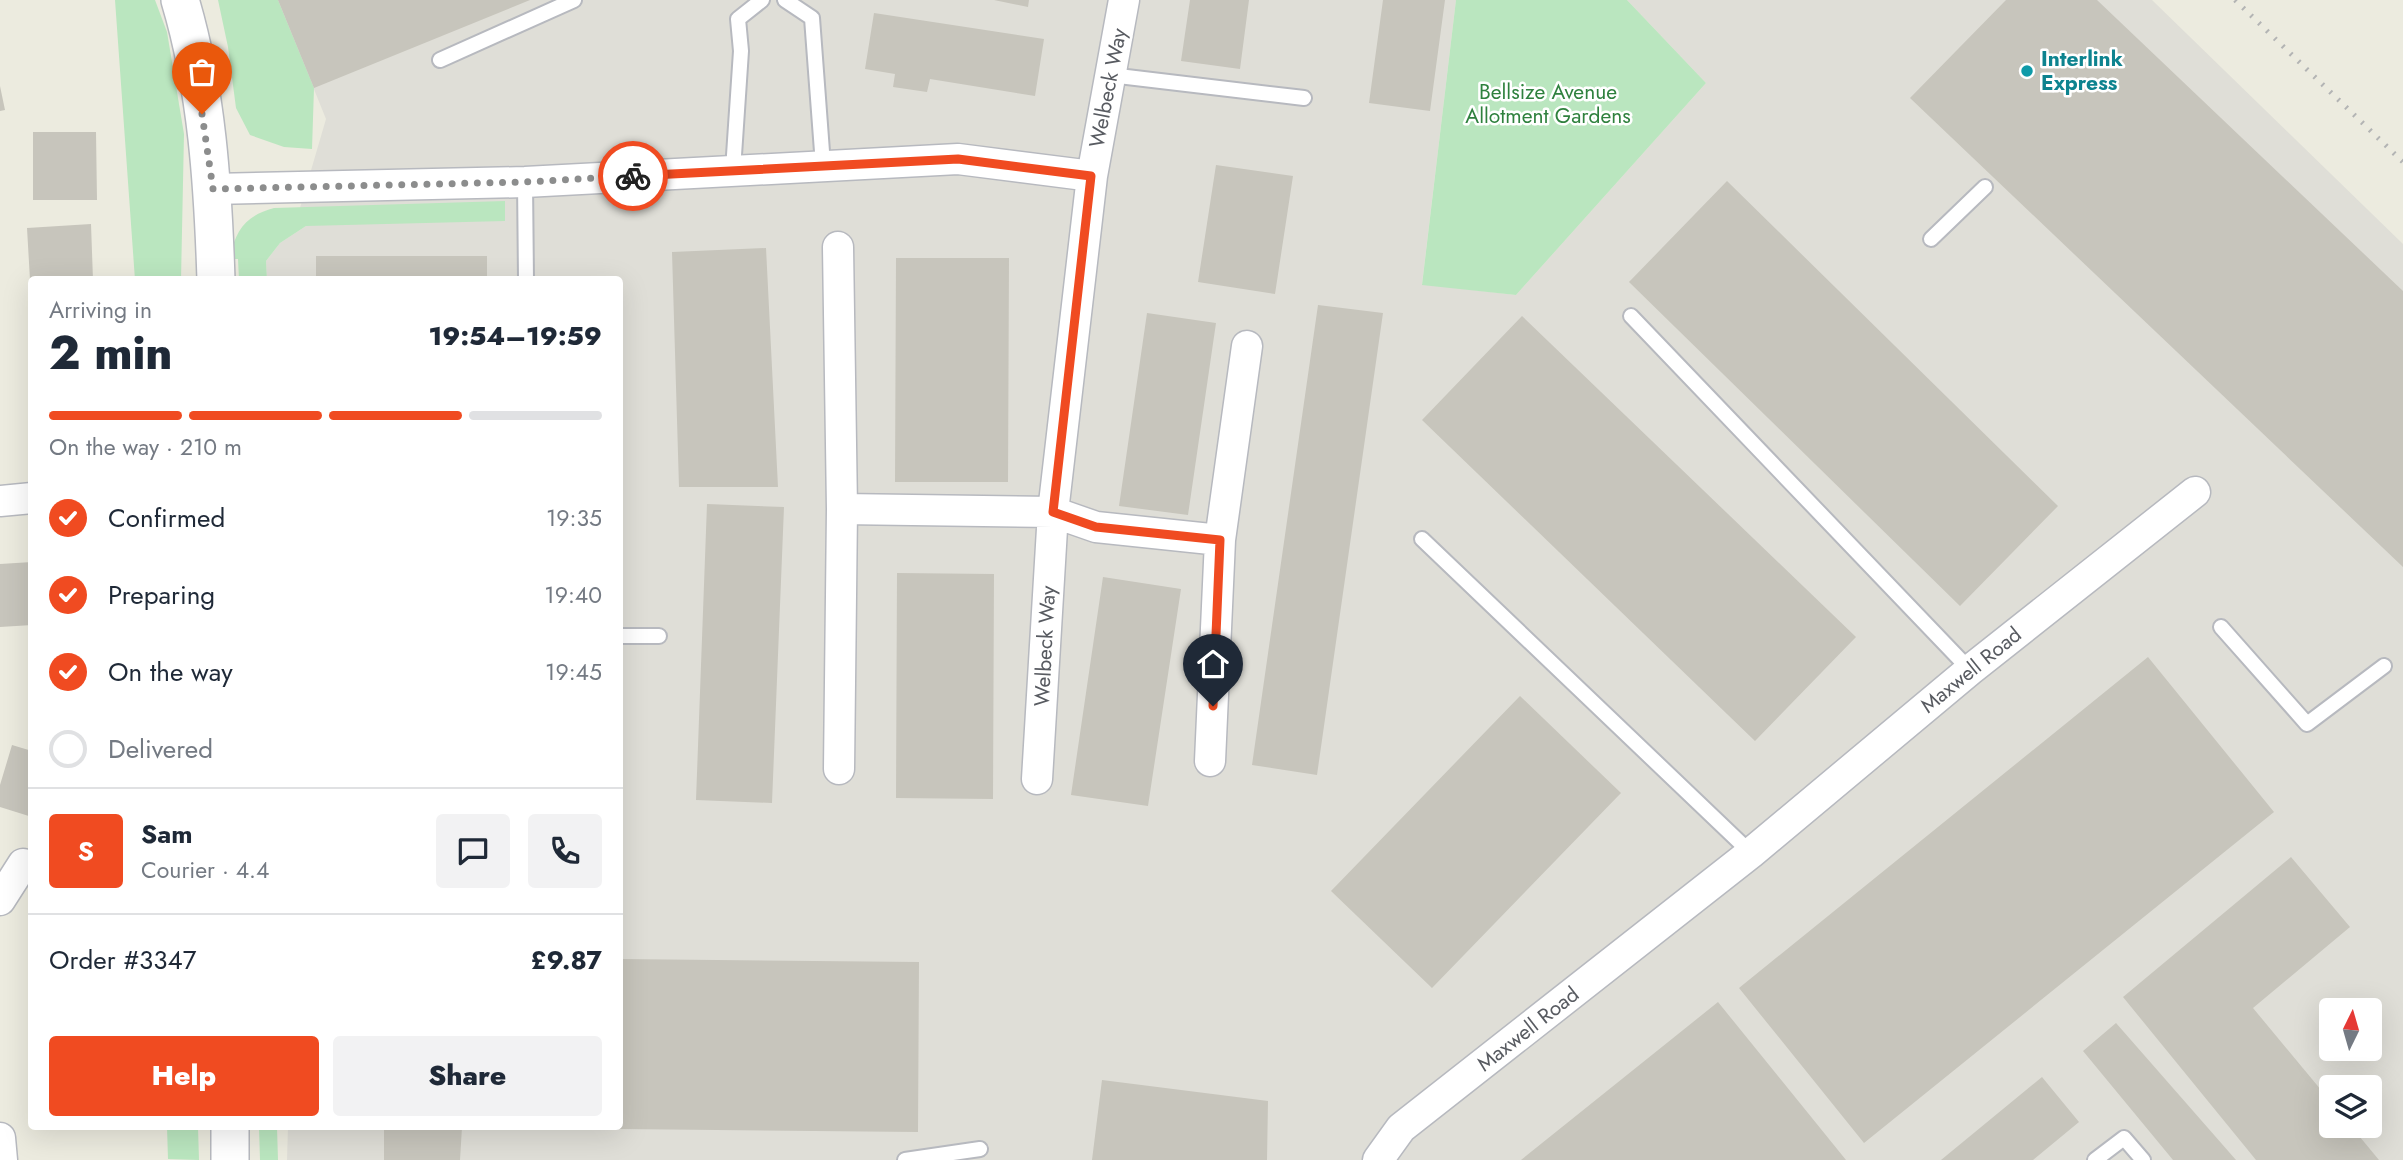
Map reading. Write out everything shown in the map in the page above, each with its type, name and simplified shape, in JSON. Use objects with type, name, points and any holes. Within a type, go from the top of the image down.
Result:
[{"type":"street","points":[[180,0],[191,39],[213,189],[216,276]]},
{"type":"street","name":"Welbeck Way","points":[[1037,779],[1053,512],[1091,176],[1124,0]]},
{"type":"street","name":"Welbeck Way","points":[[213,189],[525,182],[823,164],[958,159],[1091,176]]},
{"type":"street","points":[[838,247],[842,509],[839,769]]},
{"type":"street","points":[[1210,761],[1220,540],[1247,346]]},
{"type":"street","name":"Maxwell Road","points":[[1378,1160],[1401,1128],[1751,853],[1970,670],[2194,492]]},
{"type":"street","points":[[0,500],[28,498]]},
{"type":"street","points":[[842,509],[1053,512],[1096,527],[1220,540]]},
{"type":"street","points":[[0,900],[23,864]]},
{"type":"street","points":[[230,1130],[230,1160]]},
{"type":"street","points":[[0,1138],[2,1160]]},
{"type":"lane","points":[[440,60],[574,0]]},
{"type":"lane","points":[[733,170],[741,51],[738,19],[762,0]]},
{"type":"lane","points":[[785,0],[813,18],[823,164]]},
{"type":"lane","points":[[1110,75],[1304,98]]},
{"type":"lane","points":[[525,182],[526,276]]},
{"type":"lane","points":[[1930,239],[1986,187]]},
{"type":"lane","points":[[1631,316],[1970,670]]},
{"type":"lane","points":[[1422,539],[1751,853]]},
{"type":"lane","points":[[2221,627],[2307,724],[2384,667]]},
{"type":"lane","points":[[623,636],[659,636]]},
{"type":"lane","points":[[2095,1160],[2124,1138],[2143,1160]]},
{"type":"lane","points":[[905,1160],[979,1149]]},
{"type":"shaded area","points":[[278,0],[1456,0],[1422,284],[1516,295],[1706,83],[1627,0],[2152,0],[2403,244],[2403,1160],[287,1160],[288,1130],[623,1130],[623,276],[267,276],[266,261],[280,243],[306,226],[300,208],[326,119]]},
{"type":"green space","points":[[115,0],[155,0],[167,32],[184,134],[181,276],[135,276]]},
{"type":"green space","points":[[218,0],[278,0],[314,88],[312,149],[284,147],[250,135],[236,108],[228,47]]},
{"type":"green space","name":"Bellsize Avenue Allotment Gardens","points":[[1456,0],[1627,0],[1706,83],[1516,295],[1422,285]]},
{"type":"green space","points":[[505,201],[505,221],[306,226],[280,243],[266,261],[267,276],[239,276],[238,259],[229,259],[238,233],[255,215],[274,208]]},
{"type":"green space","points":[[167,1130],[198,1130],[199,1160],[168,1159]]},
{"type":"green space","points":[[259,1130],[277,1130],[278,1160],[260,1160]]},
{"type":"building","points":[[278,0],[530,0],[314,88]]},
{"type":"building","points":[[994,0],[1029,0],[1028,7]]},
{"type":"building","points":[[1190,0],[1249,0],[1240,69],[1181,61]]},
{"type":"building","points":[[1383,0],[1445,0],[1430,111],[1369,103]]},
{"type":"building","points":[[2006,0],[2097,0],[2403,291],[2403,567],[1910,98]]},
{"type":"building","points":[[874,13],[1044,39],[1035,96],[930,79],[927,92],[893,87],[895,74],[865,69]]},
{"type":"building","points":[[0,86],[5,110],[0,111]]},
{"type":"building","points":[[33,132],[96,132],[97,200],[33,200]]},
{"type":"building","points":[[1216,165],[1293,176],[1275,294],[1198,282]]},
{"type":"building","points":[[1727,181],[2058,506],[1960,606],[1629,282]]},
{"type":"building","points":[[91,224],[93,276],[30,276],[27,228]]},
{"type":"building","points":[[766,248],[778,487],[679,487],[672,252]]},
{"type":"building","points":[[316,256],[487,256],[487,276],[316,276]]},
{"type":"building","points":[[896,258],[1009,258],[1008,482],[895,482]]},
{"type":"building","points":[[1318,305],[1383,313],[1317,775],[1252,765]]},
{"type":"building","points":[[1147,313],[1216,323],[1188,515],[1119,506]]},
{"type":"building","points":[[1522,316],[1856,637],[1755,741],[1422,420]]},
{"type":"building","points":[[707,504],[784,507],[772,803],[696,800]]},
{"type":"building","points":[[28,562],[28,625],[0,627],[0,564]]},
{"type":"building","points":[[897,573],[994,574],[993,799],[896,798]]},
{"type":"building","points":[[1103,577],[1181,589],[1148,806],[1071,795]]},
{"type":"building","points":[[2148,657],[2274,812],[1864,1143],[1739,988]]},
{"type":"building","points":[[1520,696],[1621,793],[1432,988],[1331,891]]},
{"type":"building","points":[[12,745],[28,750],[28,816],[0,807],[0,785]]},
{"type":"building","points":[[2291,857],[2350,927],[2253,1008],[2319,1088],[2319,1138],[2361,1138],[2379,1160],[2256,1160],[2123,997]]},
{"type":"building","points":[[623,959],[919,962],[918,1132],[623,1129]]},
{"type":"building","points":[[1718,1002],[1846,1160],[1521,1160]]},
{"type":"building","points":[[2116,1023],[2236,1160],[2173,1160],[2083,1051]]},
{"type":"building","points":[[2042,1077],[2079,1122],[2033,1160],[1941,1160]]},
{"type":"building","points":[[1102,1080],[1268,1101],[1267,1160],[1092,1160]]},
{"type":"building","points":[[384,1130],[462,1130],[460,1160],[384,1160]]},
{"type":"railway","points":[[2235,0],[2403,162]]},
{"type":"way so far","points":[[202,114],[213,189],[525,182],[633,176]]},
{"type":"place","name":"Interlink Express","points":[[2027,71]]},
{"type":"route","points":[[633,176],[958,159],[1091,176],[1053,512],[1096,527],[1220,540],[1213,706]]}]
